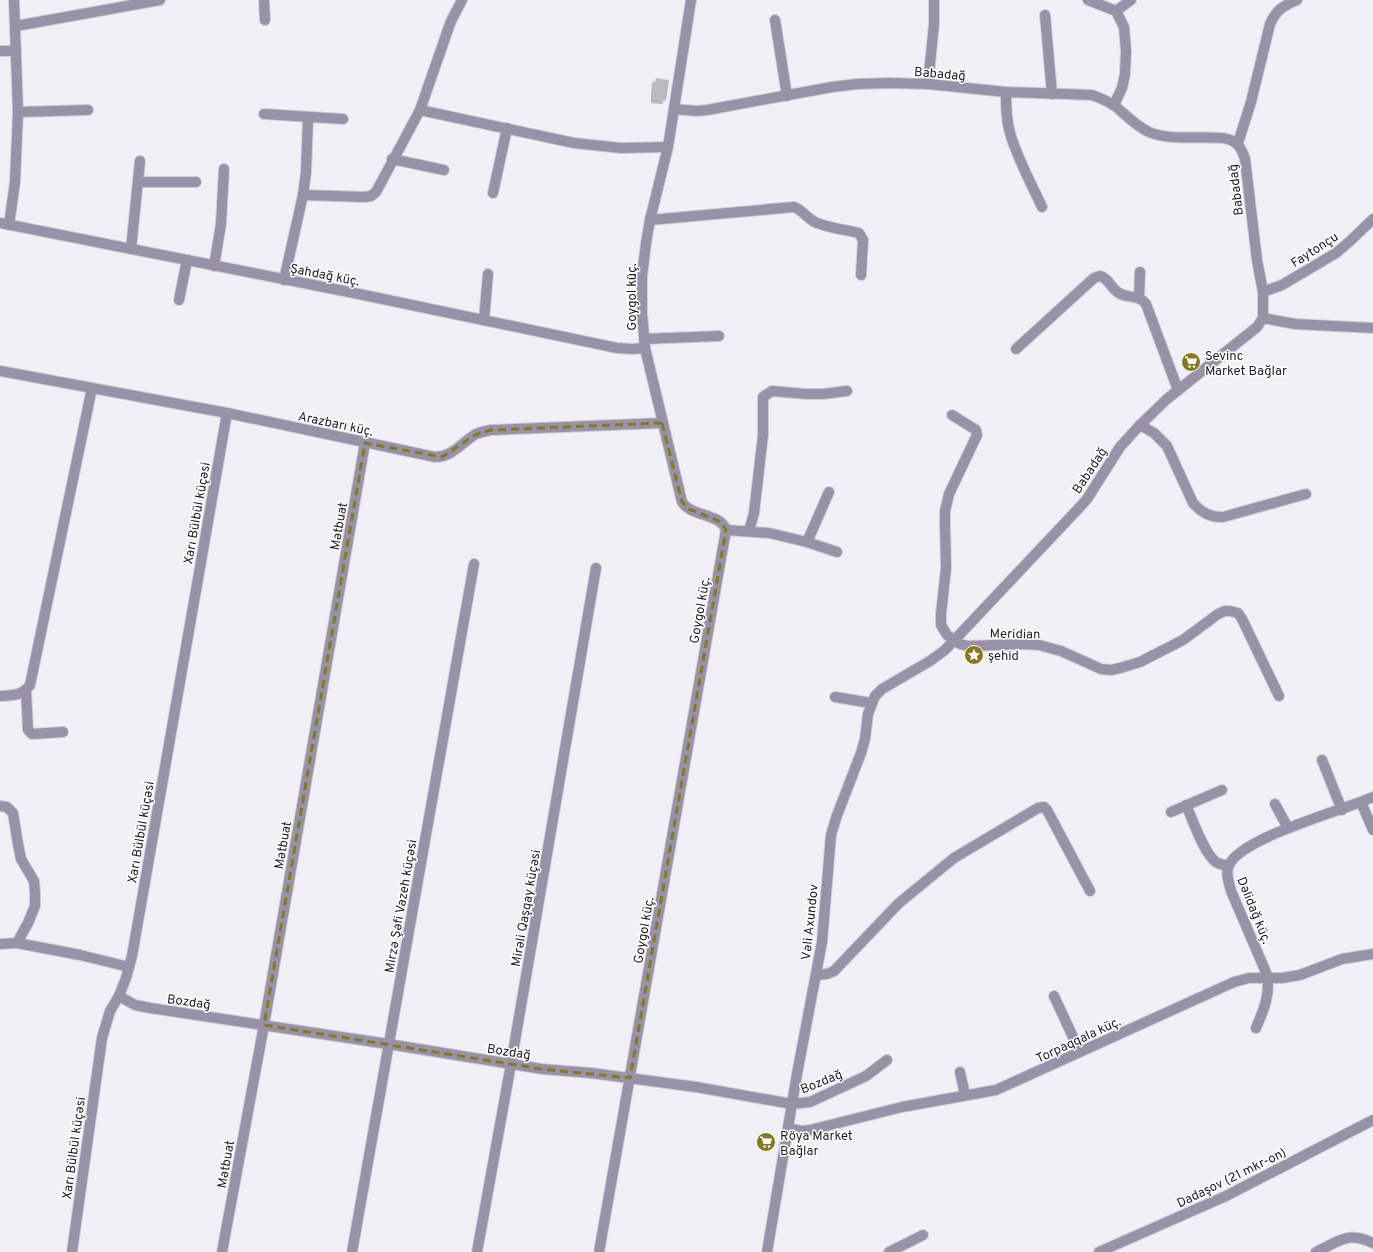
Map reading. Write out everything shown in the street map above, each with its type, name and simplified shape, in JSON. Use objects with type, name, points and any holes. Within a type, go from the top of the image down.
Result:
[{"type":"street","points":[[4,224],[15,182],[18,112],[14,0]]},
{"type":"street","points":[[16,26],[160,0]]},
{"type":"street","points":[[264,0],[265,20]]},
{"type":"street","points":[[303,195],[365,197],[371,196],[376,192],[392,159],[420,110],[451,21],[462,0]]},
{"type":"street","name":"Goygol küç.","points":[[599,1252],[726,530],[725,526],[720,522],[689,509],[684,506],[682,502],[644,343],[642,313],[642,277],[646,242],[668,147],[691,0]]},
{"type":"street","points":[[928,84],[934,24],[934,0]]},
{"type":"street","points":[[1088,0],[1116,11],[1124,27],[1126,51],[1125,74],[1122,88],[1114,105]]},
{"type":"street","points":[[1116,11],[1131,0]]},
{"type":"street","points":[[1238,143],[1253,96],[1270,24],[1281,3],[1297,0]]},
{"type":"street","points":[[1045,15],[1052,94]]},
{"type":"street","points":[[776,20],[788,96]]},
{"type":"street","points":[[0,52],[16,51]]},
{"type":"street","name":"Babadağ","points":[[674,109],[697,111],[707,110],[832,87],[857,84],[910,83],[1006,92],[1092,95],[1114,105],[1138,126],[1151,133],[1166,137],[1231,139],[1238,143],[1243,150],[1257,260],[1263,292],[1263,318],[1252,333],[1178,390],[1140,425],[1120,447],[1087,499],[954,640]]},
{"type":"street","points":[[1006,92],[1006,114],[1012,139],[1042,207]]},
{"type":"street","points":[[18,112],[88,110]]},
{"type":"street","points":[[420,110],[574,143],[621,148],[668,147]]},
{"type":"street","points":[[264,114],[343,120]]},
{"type":"street","points":[[284,280],[303,195],[306,172],[308,118]]},
{"type":"street","points":[[493,193],[507,128]]},
{"type":"street","points":[[392,159],[444,170]]},
{"type":"street","points":[[131,249],[140,161]]},
{"type":"street","points":[[214,266],[222,224],[224,169]]},
{"type":"street","points":[[138,182],[196,182]]},
{"type":"street","points":[[650,220],[794,207],[802,210],[810,219],[817,223],[859,233],[863,240],[861,274]]},
{"type":"street","name":"Faytonçu","points":[[1263,292],[1282,285],[1336,253],[1373,219]]},
{"type":"street","name":"Şahdağ küç.","points":[[4,224],[617,348],[633,349],[644,343],[719,336]]},
{"type":"street","points":[[179,300],[187,260]]},
{"type":"street","points":[[1139,298],[1140,272]]},
{"type":"street","points":[[484,320],[488,274]]},
{"type":"street","points":[[1016,349],[1098,276],[1103,276],[1120,294],[1139,298],[1146,304],[1178,390]]},
{"type":"street","points":[[1263,318],[1295,324],[1373,328]]},
{"type":"street","name":"Arazbarı küç.","points":[[0,371],[227,413],[435,457],[442,457],[476,435],[491,430],[662,423]]},
{"type":"street","points":[[0,696],[18,694],[26,691],[30,685],[92,388]]},
{"type":"street","points":[[749,531],[754,514],[763,435],[763,397],[772,391],[812,394],[847,391]]},
{"type":"street","name":"Xarı Bülbül küçəsi","points":[[72,1252],[102,1038],[110,1011],[119,996],[129,967],[133,948],[227,413]]},
{"type":"street","points":[[835,697],[871,703],[879,692],[930,661],[945,650],[954,640],[941,625],[946,568],[945,511],[949,494],[977,435],[976,430],[952,415]]},
{"type":"street","points":[[1140,425],[1154,433],[1168,446],[1193,503],[1199,510],[1215,517],[1223,517],[1306,494]]},
{"type":"street","name":"Mətbuat","points":[[222,1252],[264,1025],[365,443]]},
{"type":"street","points":[[807,542],[829,492]]},
{"type":"street","points":[[726,530],[769,533],[807,542],[837,552]]},
{"type":"street","name":"Mirzə Şəfi Vazeh küçəsi","points":[[352,1252],[474,564]]},
{"type":"street","name":"Mirəli Qaşqay küçəsi","points":[[477,1252],[511,1064],[596,568]]},
{"type":"street","name":"Meridian","points":[[954,640],[960,644],[968,646],[1024,644],[1039,645],[1061,651],[1101,669],[1111,670],[1140,662],[1183,640],[1218,614],[1225,611],[1230,611],[1238,613],[1242,619],[1279,696]]},
{"type":"street","points":[[26,691],[28,730],[32,734],[63,732]]},
{"type":"street","name":"Vəli Axundov","points":[[767,1252],[792,1104],[817,975],[824,926],[828,853],[831,835],[861,753],[871,703]]},
{"type":"street","points":[[1322,760],[1342,810]]},
{"type":"street","points":[[1171,812],[1222,790]]},
{"type":"street","name":"Dəlidağ küç.","points":[[1256,1028],[1269,991],[1268,977],[1231,891],[1227,877],[1228,866],[1233,858],[1249,846],[1288,828],[1342,810],[1373,797]]},
{"type":"street","points":[[1362,802],[1373,830]]},
{"type":"street","points":[[1275,804],[1288,828]]},
{"type":"street","points":[[1186,805],[1210,856],[1215,862],[1228,866]]},
{"type":"street","points":[[0,806],[7,807],[13,813],[21,858],[34,881],[34,906],[28,923],[17,943]]},
{"type":"street","points":[[817,975],[827,974],[834,970],[899,903],[954,858],[1038,808],[1044,807],[1047,810],[1090,891]]},
{"type":"street","points":[[0,944],[17,943],[67,952],[129,967]]},
{"type":"street","name":"Torpaqqala küç.","points":[[788,1128],[802,1131],[810,1130],[902,1107],[996,1090],[1234,982],[1249,978],[1282,978],[1300,975],[1342,959],[1373,954]]},
{"type":"street","name":"Bozdağ","points":[[119,996],[135,1005],[150,1008],[542,1069],[591,1073],[696,1087],[792,1104],[810,1102],[823,1096],[866,1076],[887,1060]]},
{"type":"street","points":[[1054,996],[1080,1052]]},
{"type":"street","points":[[960,1072],[965,1095]]},
{"type":"street","name":"Dadaşov (21 mkr-on)","points":[[1099,1252],[1226,1196],[1373,1120]]},
{"type":"street","points":[[889,1252],[923,1235]]},
{"type":"street","points":[[1316,1252],[1349,1237],[1356,1237],[1372,1246]]},
{"type":"highlighted area","points":[[662,423],[682,502],[689,509],[721,522],[726,530],[630,1078],[542,1069],[264,1025],[365,443],[442,457],[475,435],[491,430]]},
{"type":"building","points":[[656,78],[669,80],[666,101],[653,99]]},
{"type":"place","name":"Sevinc Market Bağlar","points":[[1191,362]]},
{"type":"place","name":"şehid","points":[[974,655]]},
{"type":"place","name":"Röya Market Bağlar","points":[[766,1142]]}]
